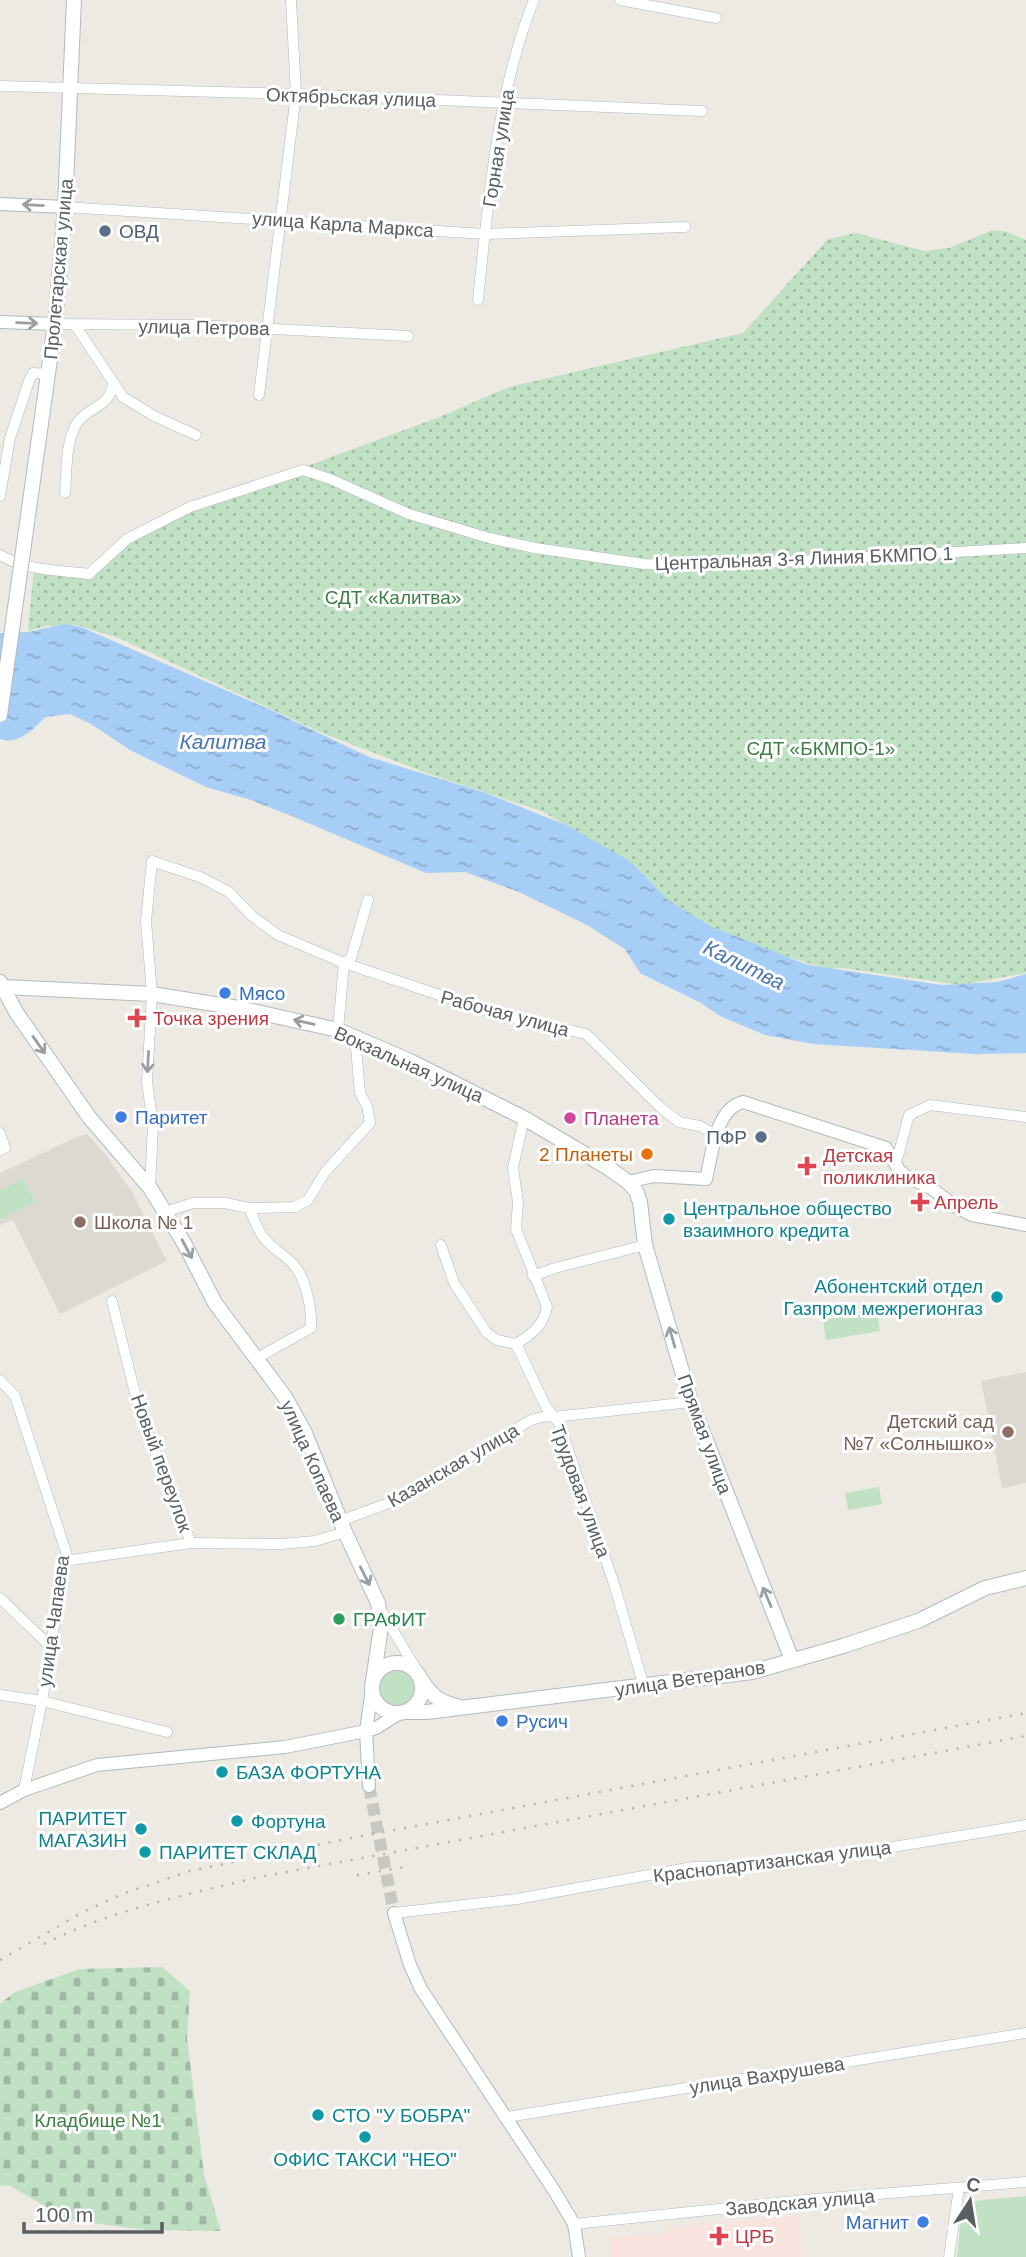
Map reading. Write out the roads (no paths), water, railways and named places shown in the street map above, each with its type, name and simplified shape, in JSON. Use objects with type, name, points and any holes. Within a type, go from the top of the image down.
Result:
[{"type":"main road","name":"Пролетарская улица","points":[[0,715],[55,324],[65,206],[74,0]]},
{"type":"main road","name":"Вокзальная улица","points":[[1,986],[152,994],[239,1008],[338,1030],[408,1060],[524,1118],[628,1182],[636,1191],[640,1202]]},
{"type":"main road","name":"улица Копаева","points":[[1,986],[89,1117],[150,1188],[184,1243],[215,1303],[285,1397],[305,1433],[343,1527],[378,1603],[381,1627],[373,1685]]},
{"type":"main road","name":"Прямая улица","points":[[640,1202],[645,1245],[691,1402],[792,1660]]},
{"type":"main road","name":"улица Ветеранов","points":[[402,1713],[427,1713],[752,1672],[918,1621],[985,1588],[1026,1577]]},
{"type":"main road","points":[[420,1678],[420,1700],[402,1713],[393,1713],[376,1702],[373,1685],[383,1668],[398,1663],[406,1664],[420,1678],[432,1696],[439,1701],[466,1707]]},
{"type":"street","points":[[259,395],[296,94],[291,0]]},
{"type":"street","name":"Горная улица","points":[[478,300],[504,103],[519,38],[534,0]]},
{"type":"street","points":[[620,0],[716,18]]},
{"type":"street","name":"Октябрьская улица","points":[[0,86],[296,94],[702,111]]},
{"type":"street","name":"улица Карла Маркса","points":[[0,204],[281,219],[485,234],[685,227]]},
{"type":"street","name":"улица Петрова","points":[[0,322],[75,326],[196,325],[408,336]]},
{"type":"street","points":[[75,326],[123,397],[196,435]]},
{"type":"street","points":[[0,496],[10,438],[29,381],[33,373],[48,374]]},
{"type":"street","points":[[65,493],[69,447],[76,424],[87,413],[107,401],[113,385]]},
{"type":"street","name":"Центральная 3-я Линия БКМПО 1","points":[[0,555],[34,567],[89,573],[127,539],[190,507],[303,470],[409,514],[489,538],[644,564],[710,566],[1026,548]]},
{"type":"street","name":"Рабочая улица","points":[[152,994],[146,921],[152,861],[200,877],[229,892],[252,916],[278,935],[344,963],[490,1012],[586,1034],[678,1122],[700,1126],[717,1136]]},
{"type":"street","points":[[338,1030],[344,963],[351,958],[368,900]]},
{"type":"street","points":[[150,1188],[153,1126],[147,1082],[152,994]]},
{"type":"street","points":[[165,1212],[193,1203],[225,1203],[249,1208],[295,1207],[308,1200],[325,1172],[370,1123],[367,1106],[360,1093],[355,1037]]},
{"type":"street","points":[[628,1182],[654,1177],[706,1179],[726,1112],[733,1105],[743,1102],[886,1148],[899,1170],[907,1177],[931,1188],[957,1208],[972,1215],[1026,1225]]},
{"type":"street","points":[[896,1163],[909,1115],[930,1105],[1026,1117]]},
{"type":"street","points":[[441,1245],[454,1283],[487,1333],[497,1340],[516,1344],[532,1334],[544,1320],[547,1307],[516,1229],[518,1202],[513,1168],[524,1118]]},
{"type":"street","points":[[0,1132],[2,1149]]},
{"type":"street","points":[[249,1208],[262,1236],[278,1253],[292,1262],[301,1274],[312,1318],[311,1328],[257,1358]]},
{"type":"street","points":[[533,1276],[645,1245]]},
{"type":"street","name":"Новый переулок","points":[[112,1301],[140,1413],[191,1543]]},
{"type":"street","name":"Трудовая улица","points":[[516,1344],[546,1407],[559,1423],[615,1587],[644,1687]]},
{"type":"street","name":"улица Чапаева","points":[[0,1380],[15,1396],[66,1552],[42,1702],[24,1790]]},
{"type":"street","name":"Казанская улица","points":[[64,1561],[191,1543],[282,1544],[315,1541],[421,1488],[531,1420],[545,1416],[691,1402]]},
{"type":"street","points":[[0,1598],[50,1646]]},
{"type":"street","points":[[378,1603],[420,1678]]},
{"type":"street","points":[[369,1786],[366,1731],[373,1685]]},
{"type":"street","points":[[0,1695],[42,1702],[167,1732]]},
{"type":"street","points":[[0,1803],[24,1790],[97,1765],[285,1748],[366,1731],[402,1713]]},
{"type":"street","name":"Краснопартизанская улица","points":[[394,1913],[517,1899],[693,1867],[778,1865],[814,1860],[1026,1825]]},
{"type":"street","points":[[394,1913],[410,1965],[421,1989],[507,2116],[573,2224],[579,2257]]},
{"type":"street","name":"улица Вахрушева","points":[[507,2116],[1026,2033]]},
{"type":"street","name":"Заводская улица","points":[[573,2224],[817,2199],[1026,2182]]},
{"type":"street","points":[[949,2257],[959,2188]]},
{"type":"water","name":"Калитва","points":[[64,624],[81,627],[273,711],[369,757],[486,793],[568,826],[631,862],[669,901],[712,927],[808,965],[942,985],[998,982],[1026,974],[1026,1053],[976,1054],[813,1044],[765,1035],[720,1016],[701,1003],[640,973],[625,949],[587,925],[519,892],[465,872],[426,873],[251,800],[206,787],[130,750],[91,724],[70,714],[45,717],[20,738],[0,739],[0,633],[29,632]]},
{"type":"tunnel","points":[[369,1786],[394,1913]]},
{"type":"railway","points":[[0,1960],[83,1912],[122,1894],[190,1871],[351,1838],[1026,1713]]},
{"type":"railway","points":[[44,1944],[122,1913],[259,1877],[1026,1736]]},
{"type":"railway","points":[[357,1875],[411,1866]]},
{"type":"place","name":"ОВД","points":[[105,231]]},
{"type":"place","name":"Мясо","points":[[225,993]]},
{"type":"place","name":"Точка зрения","points":[[137,1018]]},
{"type":"place","name":"Паритет","points":[[121,1117]]},
{"type":"place","name":"Планета","points":[[570,1118]]},
{"type":"place","name":"ПФР","points":[[761,1137]]},
{"type":"place","name":"2 Планеты","points":[[647,1154]]},
{"type":"place","name":"Детская поликлиника","points":[[807,1166]]},
{"type":"place","name":"Апрель","points":[[920,1202]]},
{"type":"place","name":"Центральное общество взаимного кредита","points":[[669,1219]]},
{"type":"place","name":"Школа № 1","points":[[80,1222]]},
{"type":"place","name":"Абонентский отдел Газпром межрегионгаз","points":[[997,1297]]},
{"type":"place","name":"Детский сад №7 «Солнышко»","points":[[1008,1432]]},
{"type":"place","name":"ГРАФИТ","points":[[339,1619]]},
{"type":"place","name":"Русич","points":[[502,1721]]},
{"type":"place","name":"БАЗА ФОРТУНА","points":[[222,1772]]},
{"type":"place","name":"Фортуна","points":[[237,1821]]},
{"type":"place","name":"ПАРИТЕТ МАГАЗИН","points":[[141,1829]]},
{"type":"place","name":"ПАРИТЕТ СКЛАД","points":[[145,1852]]},
{"type":"place","name":"СТО \"У БОБРА\"","points":[[318,2115]]},
{"type":"place","name":"ОФИС ТАКСИ \"НЕО\"","points":[[365,2137]]},
{"type":"place","name":"Магнит","points":[[923,2222]]},
{"type":"place","name":"ЦРБ","points":[[719,2236]]},
{"type":"park label","name":"СДТ «Калитва»","points":[[393,597]]},
{"type":"park label","name":"СДТ «БКМПО-1»","points":[[821,748]]},
{"type":"park label","name":"Кладбище №1","points":[[98,2120]]}]
